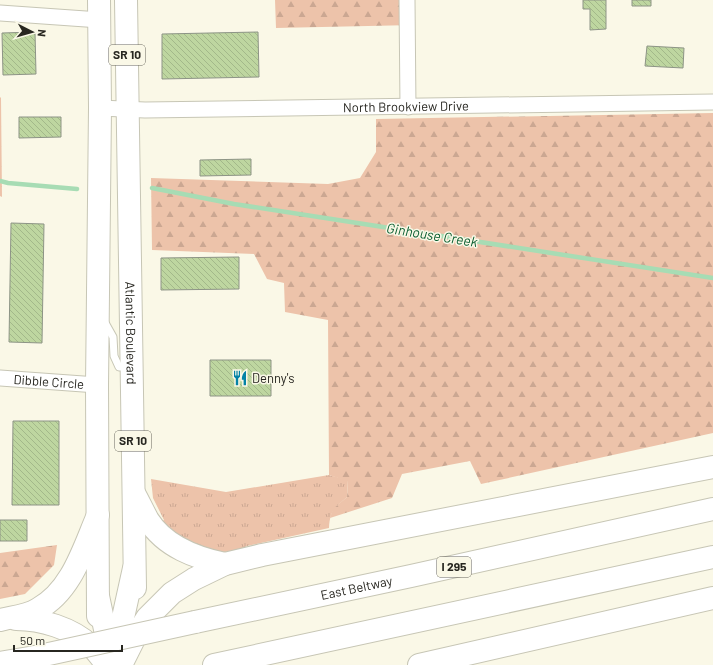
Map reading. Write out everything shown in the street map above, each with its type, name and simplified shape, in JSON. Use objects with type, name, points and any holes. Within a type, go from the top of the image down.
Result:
[{"type":"highway","name":"Atlantic Boulevard","points":[[126,0],[135,637]]},
{"type":"highway","name":"SR 10","points":[[100,10],[97,385],[98,596],[115,661]]},
{"type":"highway","points":[[115,661],[135,637],[147,618],[172,593],[194,579],[225,564],[262,555],[713,467]]},
{"type":"highway","points":[[134,492],[149,521],[163,538],[183,551],[205,560],[225,564]]},
{"type":"highway","name":"East Beltway","points":[[0,663],[35,657],[410,576],[713,508]]},
{"type":"highway","points":[[0,621],[38,610],[51,600],[63,586],[74,569],[98,515]]},
{"type":"highway","points":[[214,665],[713,557]]},
{"type":"highway","points":[[115,661],[134,568]]},
{"type":"highway","points":[[419,665],[713,598]]},
{"type":"highway","points":[[0,621],[18,619],[40,622],[68,630],[115,661]]},
{"type":"street","points":[[406,0],[408,107]]},
{"type":"street","points":[[0,13],[100,10]]},
{"type":"street","name":"North Brookview Drive","points":[[100,108],[408,107],[713,102]]},
{"type":"street","name":"Dibble Circle","points":[[0,378],[97,385]]},
{"type":"lane","points":[[98,308],[113,337],[114,356],[119,367],[132,367]]},
{"type":"green space","points":[[275,0],[414,0],[414,25],[276,28]]},
{"type":"green space","points":[[0,97],[1,98],[2,197],[0,196]]},
{"type":"green space","points":[[713,113],[713,433],[481,484],[470,461],[402,474],[392,498],[330,518],[333,509],[347,497],[348,481],[329,475],[328,320],[285,312],[284,283],[267,279],[254,254],[152,250],[151,178],[328,184],[360,178],[376,152],[376,119]]},
{"type":"green space","points":[[329,475],[348,480],[347,497],[332,513],[329,528],[247,546],[235,552],[219,553],[195,549],[160,523],[164,520],[153,498],[151,479],[226,492]]},
{"type":"green space","points":[[57,545],[54,565],[25,594],[0,599],[0,553]]},
{"type":"building","points":[[583,0],[606,0],[606,29],[590,30],[590,9],[583,9]]},
{"type":"building","points":[[632,0],[651,0],[651,6],[632,6]]},
{"type":"building","points":[[35,32],[36,74],[3,75],[2,33]]},
{"type":"building","points":[[258,32],[259,77],[162,79],[162,34]]},
{"type":"building","points":[[647,46],[684,48],[683,68],[645,66]]},
{"type":"building","points":[[19,117],[61,117],[61,137],[19,138]]},
{"type":"building","points":[[251,159],[251,175],[200,176],[200,160]]},
{"type":"building","points":[[11,223],[44,224],[42,343],[9,342]]},
{"type":"building","points":[[239,257],[239,289],[161,290],[161,258]]},
{"type":"building","name":"Denny's","points":[[210,360],[271,360],[271,396],[210,396]]},
{"type":"building","points":[[13,421],[59,421],[59,505],[12,505]]},
{"type":"building","points":[[0,520],[27,520],[27,541],[0,541]]},
{"type":"waterway","name":"Ginhouse Creek","points":[[0,181],[77,189]]},
{"type":"waterway","name":"Ginhouse Creek","points":[[152,188],[234,204],[713,278]]},
{"type":"place","name":"Denny's","points":[[240,378]]}]
